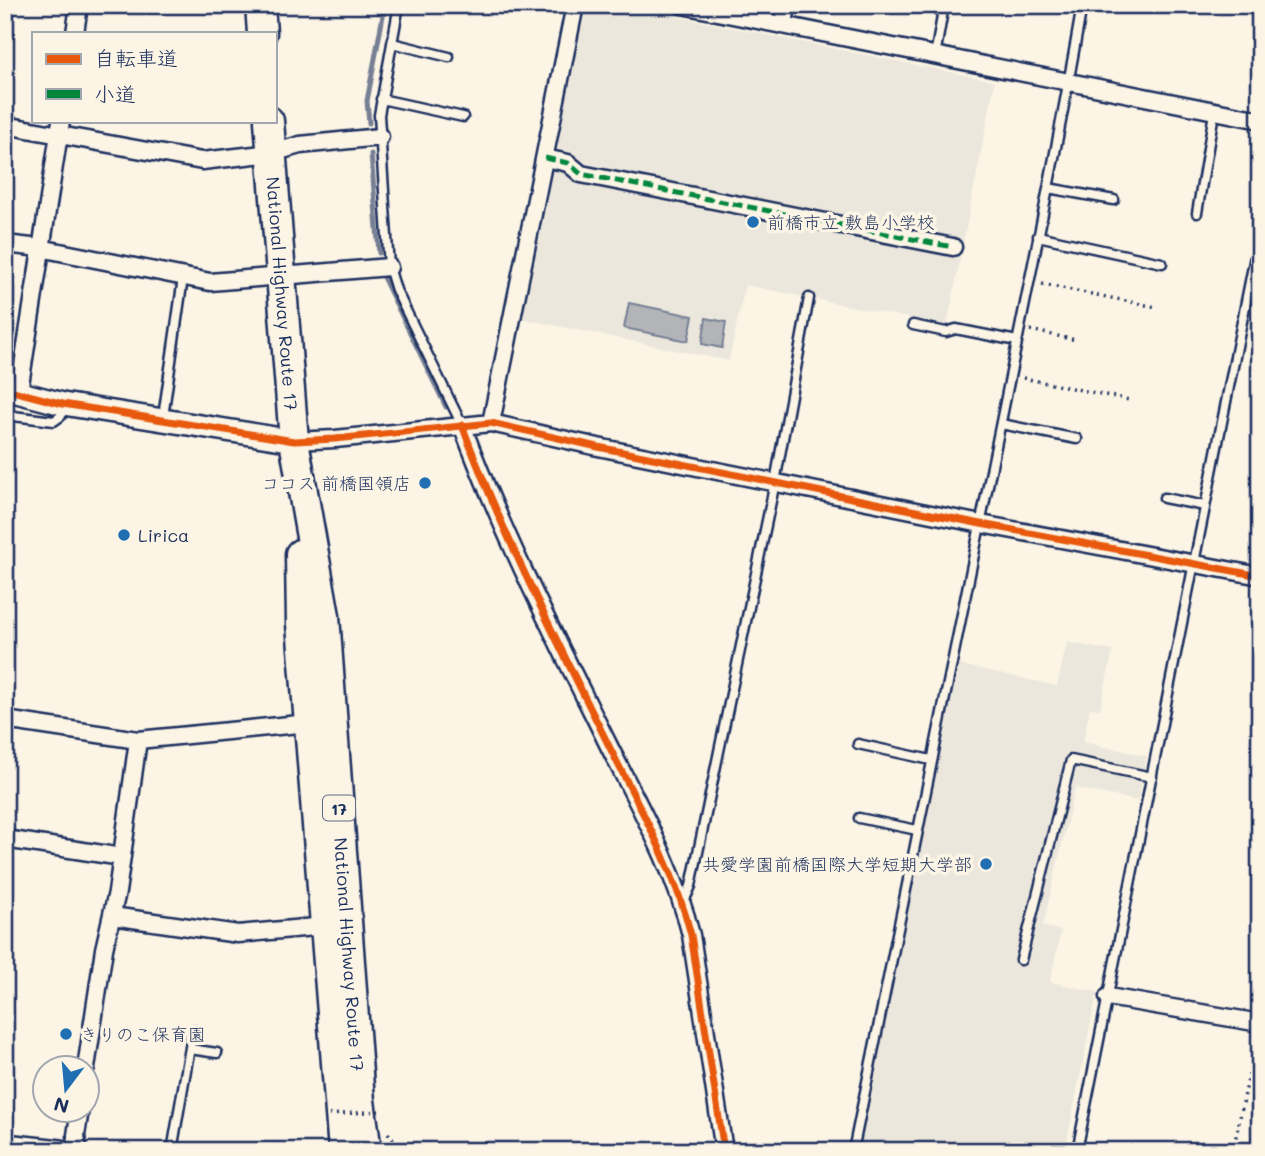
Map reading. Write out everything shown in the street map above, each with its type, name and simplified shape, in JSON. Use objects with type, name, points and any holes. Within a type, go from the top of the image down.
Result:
[{"type":"highway","points":[[260,5],[262,32]]},
{"type":"highway","name":"National Highway Route 17","points":[[269,122],[297,454],[302,624],[343,1151]]},
{"type":"highway","name":"National Highway Route 17","points":[[297,454],[325,616],[360,1101],[366,1151]]},
{"type":"street","points":[[75,32],[79,5]]},
{"type":"street","points":[[491,423],[575,5]]},
{"type":"street","points":[[682,5],[1214,113],[1260,120]]},
{"type":"street","points":[[784,25],[788,5]]},
{"type":"street","points":[[5,125],[60,127],[202,161],[272,153],[300,145],[380,137]]},
{"type":"street","points":[[60,127],[12,390],[63,404],[162,421],[297,454],[335,439],[491,423],[981,524],[1260,576]]},
{"type":"street","points":[[545,159],[568,163],[580,174],[953,247]]},
{"type":"street","points":[[5,244],[40,247],[183,278],[217,282],[390,267]]},
{"type":"street","points":[[462,425],[546,618],[650,828],[683,904],[693,948],[724,1151]]},
{"type":"street","points":[[5,720],[138,740],[309,723]]},
{"type":"street","points":[[88,1054],[104,949],[122,857],[138,740]]},
{"type":"street","points":[[5,839],[122,857]]},
{"type":"street","points":[[112,916],[238,934],[326,926]]},
{"type":"street","points":[[1108,997],[1260,1024]]},
{"type":"street","points":[[78,1124],[78,1151]]},
{"type":"street","points":[[5,1145],[61,1151]]},
{"type":"lane","points":[[399,5],[381,99],[380,137],[390,267],[396,290],[462,425]]},
{"type":"lane","points":[[935,56],[944,5]]},
{"type":"lane","points":[[853,1151],[1021,328],[1082,5]]},
{"type":"lane","points":[[391,43],[449,57]]},
{"type":"lane","points":[[381,99],[463,117]]},
{"type":"lane","points":[[1197,213],[1214,113]]},
{"type":"lane","points":[[1048,187],[1114,200]]},
{"type":"lane","points":[[1077,1151],[1260,232]]},
{"type":"lane","points":[[1038,236],[1162,263]]},
{"type":"lane","points":[[162,421],[183,278]]},
{"type":"lane","points":[[683,904],[691,886],[775,482],[809,298]]},
{"type":"lane","points":[[913,325],[946,332],[956,329],[1017,341]]},
{"type":"lane","points":[[5,415],[54,421],[61,416],[63,404]]},
{"type":"lane","points":[[1001,424],[1077,439]]},
{"type":"lane","points":[[1164,498],[1205,506]]},
{"type":"lane","points":[[858,744],[931,760]]},
{"type":"lane","points":[[1021,960],[1071,760],[1152,777]]},
{"type":"lane","points":[[859,818],[917,830]]},
{"type":"lane","points":[[172,1151],[192,1030]]},
{"type":"lane","points":[[190,1049],[217,1053]]},
{"type":"path","points":[[1029,281],[1156,307]]},
{"type":"path","points":[[1021,328],[1076,340]]},
{"type":"path","points":[[1010,376],[1129,400]]},
{"type":"path","points":[[1233,1151],[1260,1024]]},
{"type":"path","points":[[329,1115],[379,1111]]},
{"type":"shaded area","name":"前橋市立 敷島小学校","points":[[585,5],[620,5],[995,81],[947,326],[745,285],[729,361],[519,318]]},
{"type":"shaded area","points":[[629,303],[693,316],[688,341],[624,328]]},
{"type":"shaded area","points":[[706,318],[726,322],[722,348],[702,344]]},
{"type":"shaded area","name":"共愛学園前橋国際大学短期大学部","points":[[1067,642],[1113,651],[1100,709],[1090,708],[1083,742],[1147,756],[1138,801],[1075,788],[1043,926],[1061,931],[1050,982],[1097,992],[1065,1151],[857,1151],[957,664],[1057,686]]},
{"type":"waterway","points":[[369,123],[367,101],[385,5]]},
{"type":"waterway","points":[[371,154],[379,253]]},
{"type":"waterway","points":[[381,273],[446,407]]},
{"type":"marked path","points":[[545,158],[568,163],[581,174],[953,247]]},
{"type":"cycle path","points":[[5,389],[63,404],[294,441],[491,423],[981,524],[1260,576]]},
{"type":"cycle path","points":[[462,425],[530,584],[654,835],[675,884],[691,935],[724,1151]]},
{"type":"place","name":"前橋市立 敷島小学校","points":[[753,222]]},
{"type":"place","name":"ココス 前橋国領店","points":[[425,483]]},
{"type":"place","name":"Lirica","points":[[124,535]]},
{"type":"place","name":"共愛学園前橋国際大学短期大学部","points":[[986,864]]},
{"type":"place","name":"きりのこ保育園","points":[[66,1034]]}]
